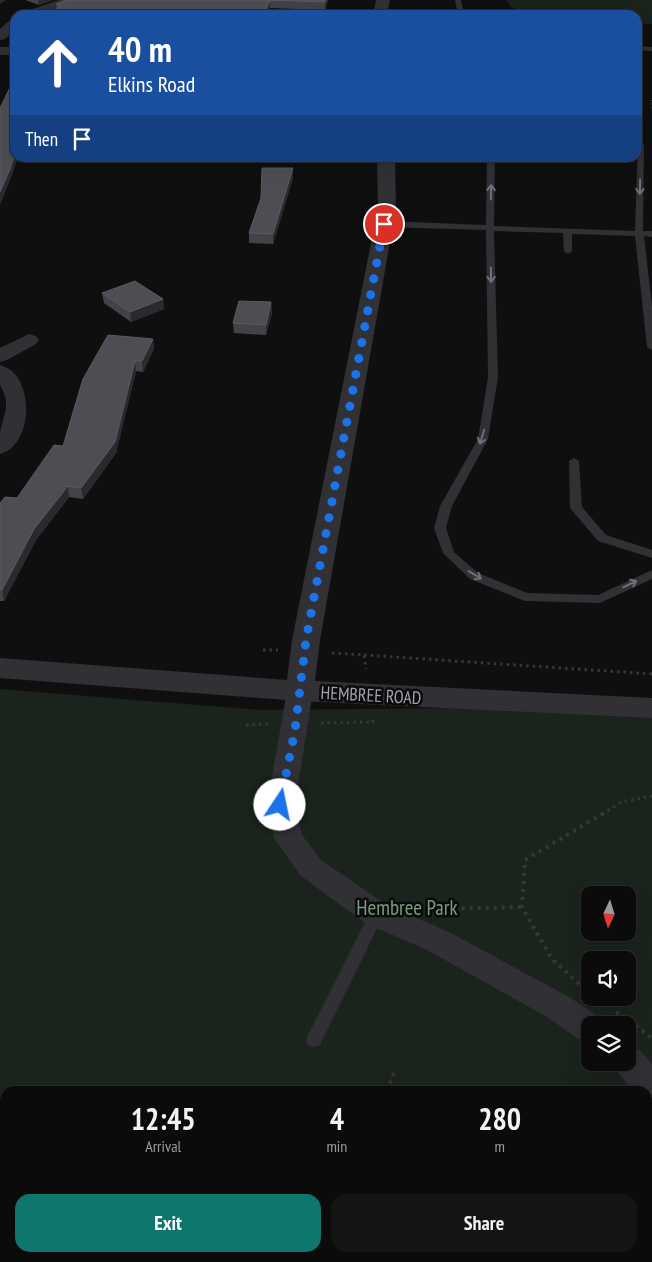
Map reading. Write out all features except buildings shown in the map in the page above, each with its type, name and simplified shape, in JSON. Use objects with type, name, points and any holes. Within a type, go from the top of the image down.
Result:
[{"type":"street","points":[[43,10],[71,0]]},
{"type":"street","points":[[0,36],[10,27]]},
{"type":"street","points":[[386,162],[387,208],[306,640],[295,730],[280,805],[288,838],[310,868],[376,914],[438,942],[560,1008],[592,1016]]},
{"type":"street","points":[[0,356],[29,340]]},
{"type":"street","points":[[0,372],[9,379],[17,397],[16,422],[0,448]]},
{"type":"street","name":"HEMBREE ROAD","points":[[0,668],[94,677],[300,691],[652,708]]},
{"type":"street","points":[[636,1070],[650,1086]]},
{"type":"lane","points":[[491,162],[490,227],[493,377],[483,439],[451,498],[440,528],[449,553],[474,576],[525,597],[600,599],[652,574]]},
{"type":"lane","points":[[640,162],[639,233],[652,347]]},
{"type":"lane","points":[[384,224],[652,234]]},
{"type":"lane","points":[[567,230],[568,250]]},
{"type":"lane","points":[[574,462],[576,508],[602,538],[652,554]]},
{"type":"lane","points":[[314,1040],[376,914]]},
{"type":"path","points":[[364,655],[652,674]]},
{"type":"path","points":[[580,985],[552,959],[522,907],[525,860],[622,802],[652,796]]},
{"type":"path","points":[[420,934],[442,909],[522,907]]},
{"type":"path","points":[[636,1032],[652,1038]]},
{"type":"path","points":[[389,1086],[394,1073]]},
{"type":"green space","points":[[506,0],[652,0],[652,24],[642,24],[642,10],[518,10],[511,7]]},
{"type":"green space","name":"Hembree Park","points":[[0,689],[260,710],[652,706],[652,1086],[0,1086]]},
{"type":"route","points":[[280,805],[295,730],[306,640],[384,224]]}]
